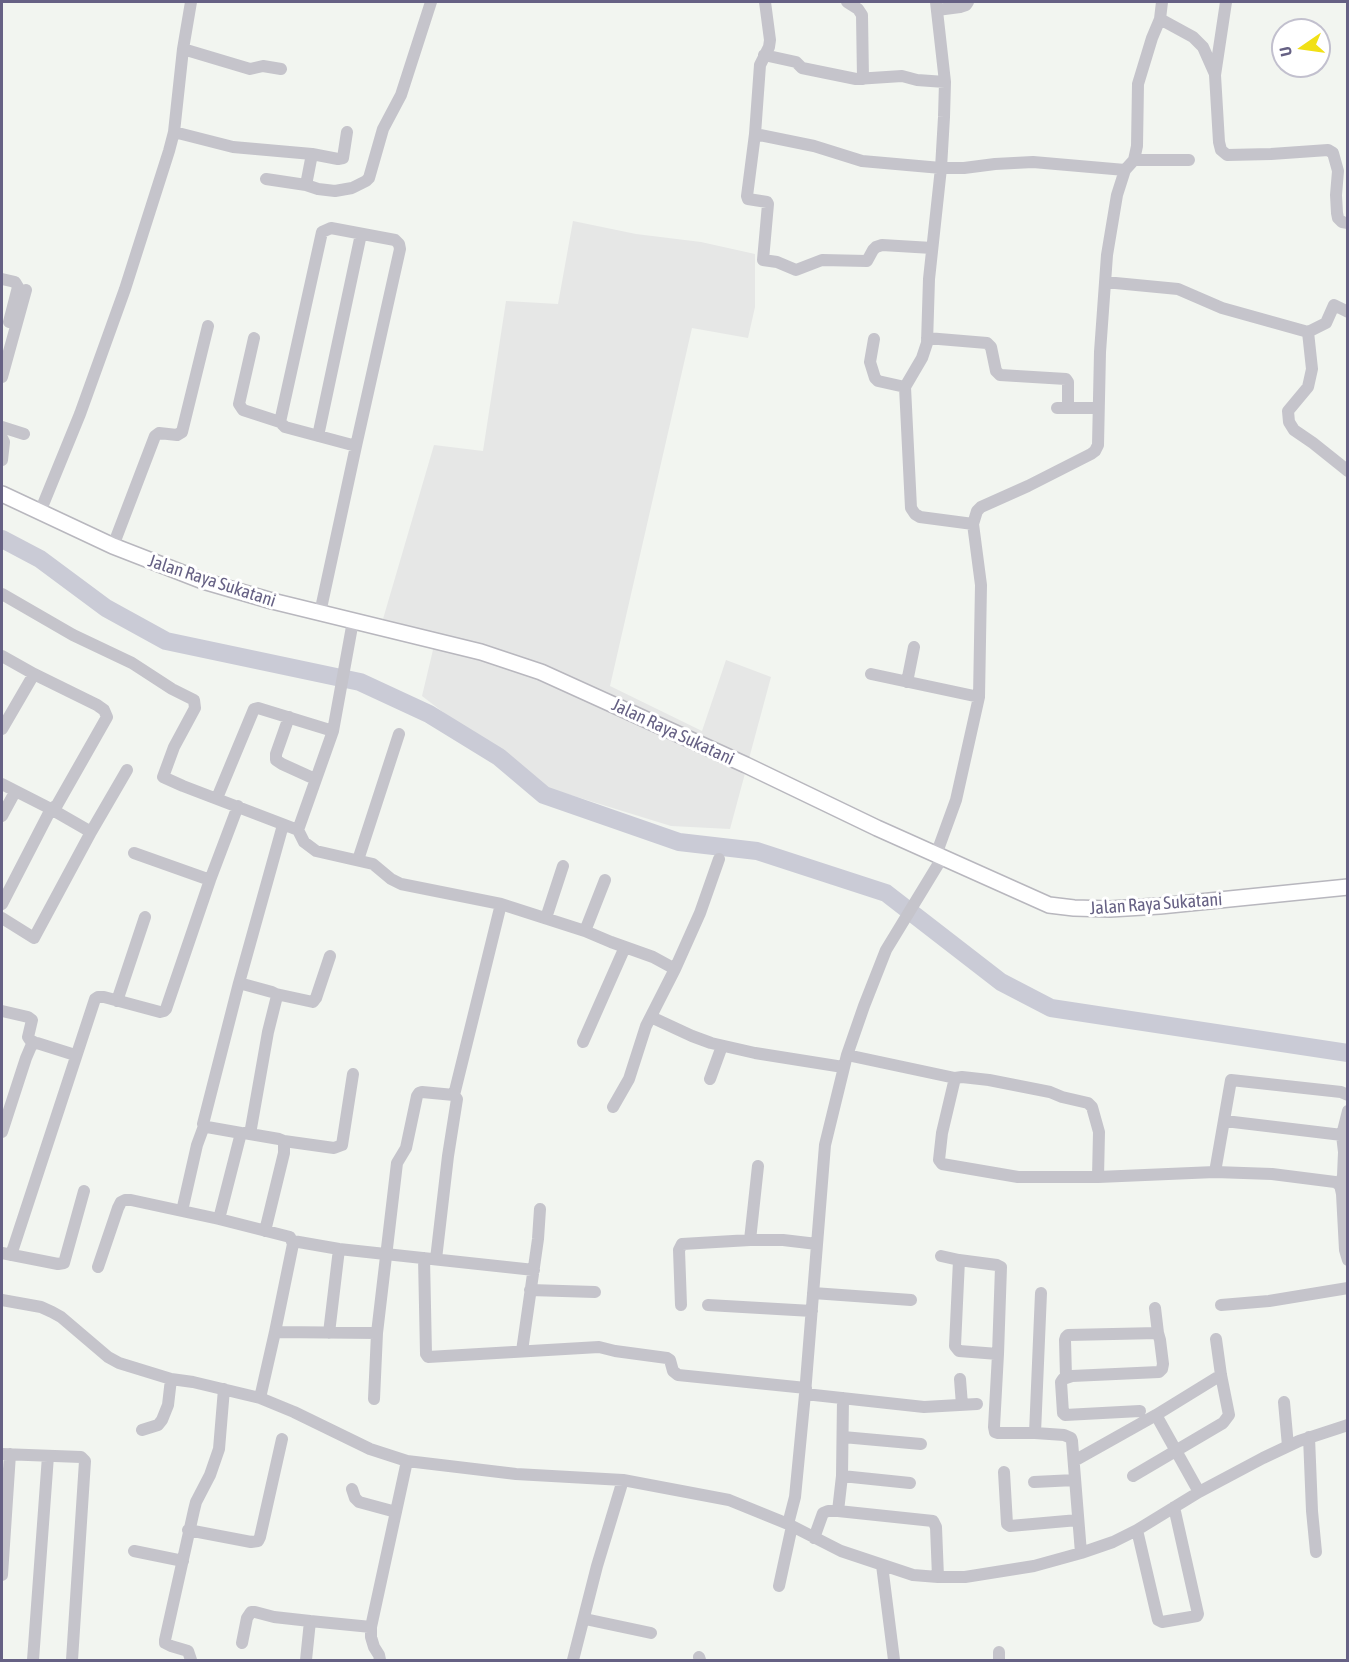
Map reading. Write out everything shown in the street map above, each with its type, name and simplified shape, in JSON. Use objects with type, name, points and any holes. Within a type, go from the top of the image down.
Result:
[{"type":"main road","name":"Jalan Raya Sukatani","points":[[2,494],[113,546],[203,581],[272,602],[481,652],[541,672],[1049,905],[1110,909],[1160,906],[1347,887]]},
{"type":"street","points":[[40,512],[80,414],[125,289],[174,132],[191,2]]},
{"type":"street","points":[[266,179],[335,191],[352,188],[369,178],[383,129],[401,95],[431,2]]},
{"type":"street","points":[[765,2],[770,40],[760,65],[755,134],[747,196],[748,199],[768,204],[762,258],[764,261],[777,262],[797,270],[822,260],[867,261],[873,250],[882,245],[932,248]]},
{"type":"street","points":[[847,2],[858,9],[862,15],[863,79]]},
{"type":"street","points":[[968,2],[960,7],[937,6],[945,82],[941,168],[932,248],[926,350],[905,387],[911,508],[920,517],[973,524]]},
{"type":"street","points":[[779,1586],[795,1497],[825,1145],[845,1061],[886,950],[939,856],[956,800],[979,698],[981,585],[973,524],[977,511],[981,507],[1091,454],[1098,445],[1107,255],[1117,195],[1125,170],[1134,160],[1137,146],[1138,84],[1160,19],[1162,2]]},
{"type":"street","points":[[1227,2],[1215,75],[1221,150],[1227,155],[1328,150],[1336,159],[1338,171],[1336,213],[1342,222],[1347,223]]},
{"type":"street","points":[[1160,19],[1193,37],[1203,47],[1215,75]]},
{"type":"street","points":[[183,50],[250,69],[263,66],[281,69]]},
{"type":"street","points":[[764,56],[796,63],[802,68],[847,77],[863,79],[902,76],[916,80],[945,82]]},
{"type":"street","points":[[174,132],[233,147],[312,154],[338,159],[343,159],[346,132]]},
{"type":"street","points":[[755,134],[814,146],[862,161],[941,168],[1033,162],[1125,170]]},
{"type":"street","points":[[306,185],[312,154]]},
{"type":"street","points":[[1134,160],[1189,160]]},
{"type":"street","points":[[280,422],[322,232],[331,228],[395,240],[400,249],[320,613]]},
{"type":"street","points":[[318,436],[361,234]]},
{"type":"street","points":[[2,279],[15,282],[18,287],[2,350]]},
{"type":"street","points":[[1105,282],[1178,289],[1222,308],[1308,332],[1326,323],[1334,305],[1347,312]]},
{"type":"street","points":[[2,377],[26,290]]},
{"type":"street","points":[[113,546],[154,436],[159,433],[177,435],[182,432],[208,326]]},
{"type":"street","points":[[1308,332],[1312,369],[1305,393],[1289,408],[1289,423],[1294,430],[1347,471]]},
{"type":"street","points":[[254,338],[239,404],[243,410],[280,422],[285,427],[356,446]]},
{"type":"street","points":[[927,338],[987,343],[991,347],[996,371],[1000,375],[1066,379],[1068,382],[1062,408],[1098,408]]},
{"type":"street","points":[[874,339],[870,362],[875,378],[878,381],[905,387]]},
{"type":"street","points":[[2,427],[24,434]]},
{"type":"street","points":[[2,438],[4,441],[2,460]]},
{"type":"street","points":[[2,594],[73,635],[132,663],[172,689],[194,700],[195,708],[174,747],[163,777],[298,830],[304,842],[316,851],[373,864],[401,884],[501,904],[585,931],[653,957],[675,969]]},
{"type":"street","points":[[298,830],[333,731],[353,621]]},
{"type":"street","points":[[907,682],[914,647]]},
{"type":"street","points":[[2,656],[97,705],[104,710],[106,717],[57,805],[51,809],[2,904]]},
{"type":"street","points":[[2,729],[34,674]]},
{"type":"street","points":[[871,674],[979,698]]},
{"type":"street","points":[[217,798],[254,709],[258,708],[333,731]]},
{"type":"street","points":[[289,717],[276,760],[282,765],[315,779]]},
{"type":"street","points":[[358,860],[399,734]]},
{"type":"street","points":[[2,918],[34,938],[90,832],[127,770]]},
{"type":"street","points":[[2,784],[90,832]]},
{"type":"street","points":[[2,816],[15,792]]},
{"type":"street","points":[[84,1191],[64,1263],[57,1264],[6,1254],[95,999],[104,997],[160,1012],[166,1009],[238,806]]},
{"type":"street","points":[[182,1211],[239,983],[283,825]]},
{"type":"street","points":[[134,853],[210,880]]},
{"type":"street","points":[[613,1107],[629,1079],[646,1026],[700,913],[719,859]]},
{"type":"street","points":[[546,918],[563,866]]},
{"type":"street","points":[[585,931],[606,880]]},
{"type":"street","points":[[501,904],[454,1095],[457,1099],[430,1259],[426,1356],[599,1347],[667,1358],[670,1360],[673,1371],[678,1375],[924,1407],[976,1404]]},
{"type":"street","points":[[117,1001],[145,917]]},
{"type":"street","points":[[583,1042],[625,947]]},
{"type":"street","points":[[239,983],[313,1002],[330,956]]},
{"type":"street","points":[[219,1219],[245,1133],[277,999],[276,994]]},
{"type":"street","points":[[2,1011],[32,1020],[28,1037],[30,1040],[75,1055]]},
{"type":"street","points":[[651,1017],[692,1036],[722,1046],[755,1053],[845,1061],[955,1078],[989,1080],[1050,1092],[1089,1103],[1099,1132],[1098,1177]]},
{"type":"street","points":[[2,1132],[26,1058],[32,1044],[36,1043]]},
{"type":"street","points":[[710,1079],[722,1046]]},
{"type":"street","points":[[204,1126],[334,1149],[342,1145],[352,1074]]},
{"type":"street","points":[[955,1078],[942,1133],[939,1162],[1018,1177],[1098,1177],[1215,1172],[1344,1179]]},
{"type":"street","points":[[1215,1172],[1230,1082],[1233,1079],[1341,1092],[1347,1095]]},
{"type":"street","points":[[374,1399],[377,1333],[397,1163],[406,1148],[417,1095],[422,1092],[454,1095]]},
{"type":"street","points":[[1347,1111],[1342,1194],[1347,1260]]},
{"type":"street","points":[[1225,1121],[1344,1144]]},
{"type":"street","points":[[265,1231],[284,1153],[284,1141]]},
{"type":"street","points":[[750,1240],[758,1167]]},
{"type":"street","points":[[98,1267],[118,1208],[123,1201],[131,1200],[219,1219],[290,1237],[293,1241],[339,1249],[534,1270]]},
{"type":"street","points":[[522,1351],[540,1209]]},
{"type":"street","points":[[681,1305],[680,1245],[750,1240],[783,1240],[817,1244]]},
{"type":"street","points":[[260,1398],[276,1332],[293,1241]]},
{"type":"street","points":[[329,1333],[339,1249]]},
{"type":"street","points":[[941,1256],[997,1264],[1001,1267],[994,1427],[996,1432],[1069,1436]]},
{"type":"street","points":[[958,1260],[955,1346],[959,1351],[998,1354]]},
{"type":"street","points":[[1221,1305],[1269,1301],[1347,1288]]},
{"type":"street","points":[[530,1290],[595,1292]]},
{"type":"street","points":[[813,1293],[911,1300]]},
{"type":"street","points":[[1035,1433],[1041,1293]]},
{"type":"street","points":[[2,1300],[41,1306],[61,1317],[113,1360],[128,1366],[171,1379],[260,1398],[369,1449],[407,1461],[516,1474],[623,1480],[729,1500],[790,1525],[841,1551],[913,1575],[938,1578],[965,1577],[1034,1566],[1113,1542],[1199,1492],[1288,1446],[1347,1425]]},
{"type":"street","points":[[708,1305],[812,1311]]},
{"type":"street","points":[[1140,1411],[1070,1415],[1063,1413],[1061,1382],[1066,1377],[1159,1372],[1163,1364],[1155,1308]]},
{"type":"street","points":[[276,1332],[377,1333]]},
{"type":"street","points":[[1066,1377],[1065,1340],[1068,1335],[1158,1333]]},
{"type":"street","points":[[1133,1476],[1223,1423],[1226,1419],[1229,1414],[1216,1339]]},
{"type":"street","points":[[1074,1461],[1221,1375]]},
{"type":"street","points":[[960,1378],[962,1405]]},
{"type":"street","points":[[142,1430],[158,1425],[162,1420],[168,1405],[171,1379]]},
{"type":"street","points":[[191,1660],[188,1651],[171,1646],[165,1643],[165,1640],[188,1530],[196,1502],[210,1475],[219,1449],[224,1389]]},
{"type":"street","points":[[838,1511],[842,1476],[843,1398]]},
{"type":"street","points":[[1284,1402],[1288,1446]]},
{"type":"street","points":[[1070,1415],[1069,1436],[1072,1441],[1081,1553]]},
{"type":"street","points":[[1156,1415],[1199,1492]]},
{"type":"street","points":[[843,1437],[921,1444]]},
{"type":"street","points":[[1309,1437],[1316,1552]]},
{"type":"street","points":[[188,1530],[251,1542],[258,1541],[282,1439]]},
{"type":"street","points":[[2,1575],[6,1454],[81,1457],[86,1461],[72,1660]]},
{"type":"street","points":[[33,1660],[48,1455]]},
{"type":"street","points":[[380,1660],[371,1637],[371,1627],[407,1461]]},
{"type":"street","points":[[1004,1472],[1007,1524],[1010,1526],[1078,1520]]},
{"type":"street","points":[[842,1476],[910,1483]]},
{"type":"street","points":[[573,1660],[597,1566],[623,1480]]},
{"type":"street","points":[[1034,1482],[1075,1480]]},
{"type":"street","points":[[352,1489],[359,1502],[396,1512]]},
{"type":"street","points":[[1137,1530],[1158,1620],[1162,1623],[1197,1616],[1174,1507]]},
{"type":"street","points":[[814,1538],[823,1513],[828,1511],[933,1521],[936,1527],[938,1578]]},
{"type":"street","points":[[134,1551],[183,1561]]},
{"type":"street","points":[[882,1565],[894,1660]]},
{"type":"street","points":[[242,1643],[247,1618],[249,1613],[253,1612],[274,1617],[371,1627]]},
{"type":"street","points":[[585,1619],[651,1633]]},
{"type":"street","points":[[306,1660],[310,1621]]},
{"type":"shaded area","points":[[573,221],[636,234],[701,242],[755,254],[755,307],[748,338],[692,328],[610,686],[702,731],[726,660],[771,677],[730,829],[671,826],[538,785],[422,696],[437,633],[383,619],[434,445],[483,451],[506,301],[558,304]]},
{"type":"waterway","points":[[2,539],[40,559],[106,608],[166,641],[360,682],[429,714],[499,757],[544,795],[679,842],[757,851],[886,893],[1001,982],[1051,1008],[1348,1053]]}]
